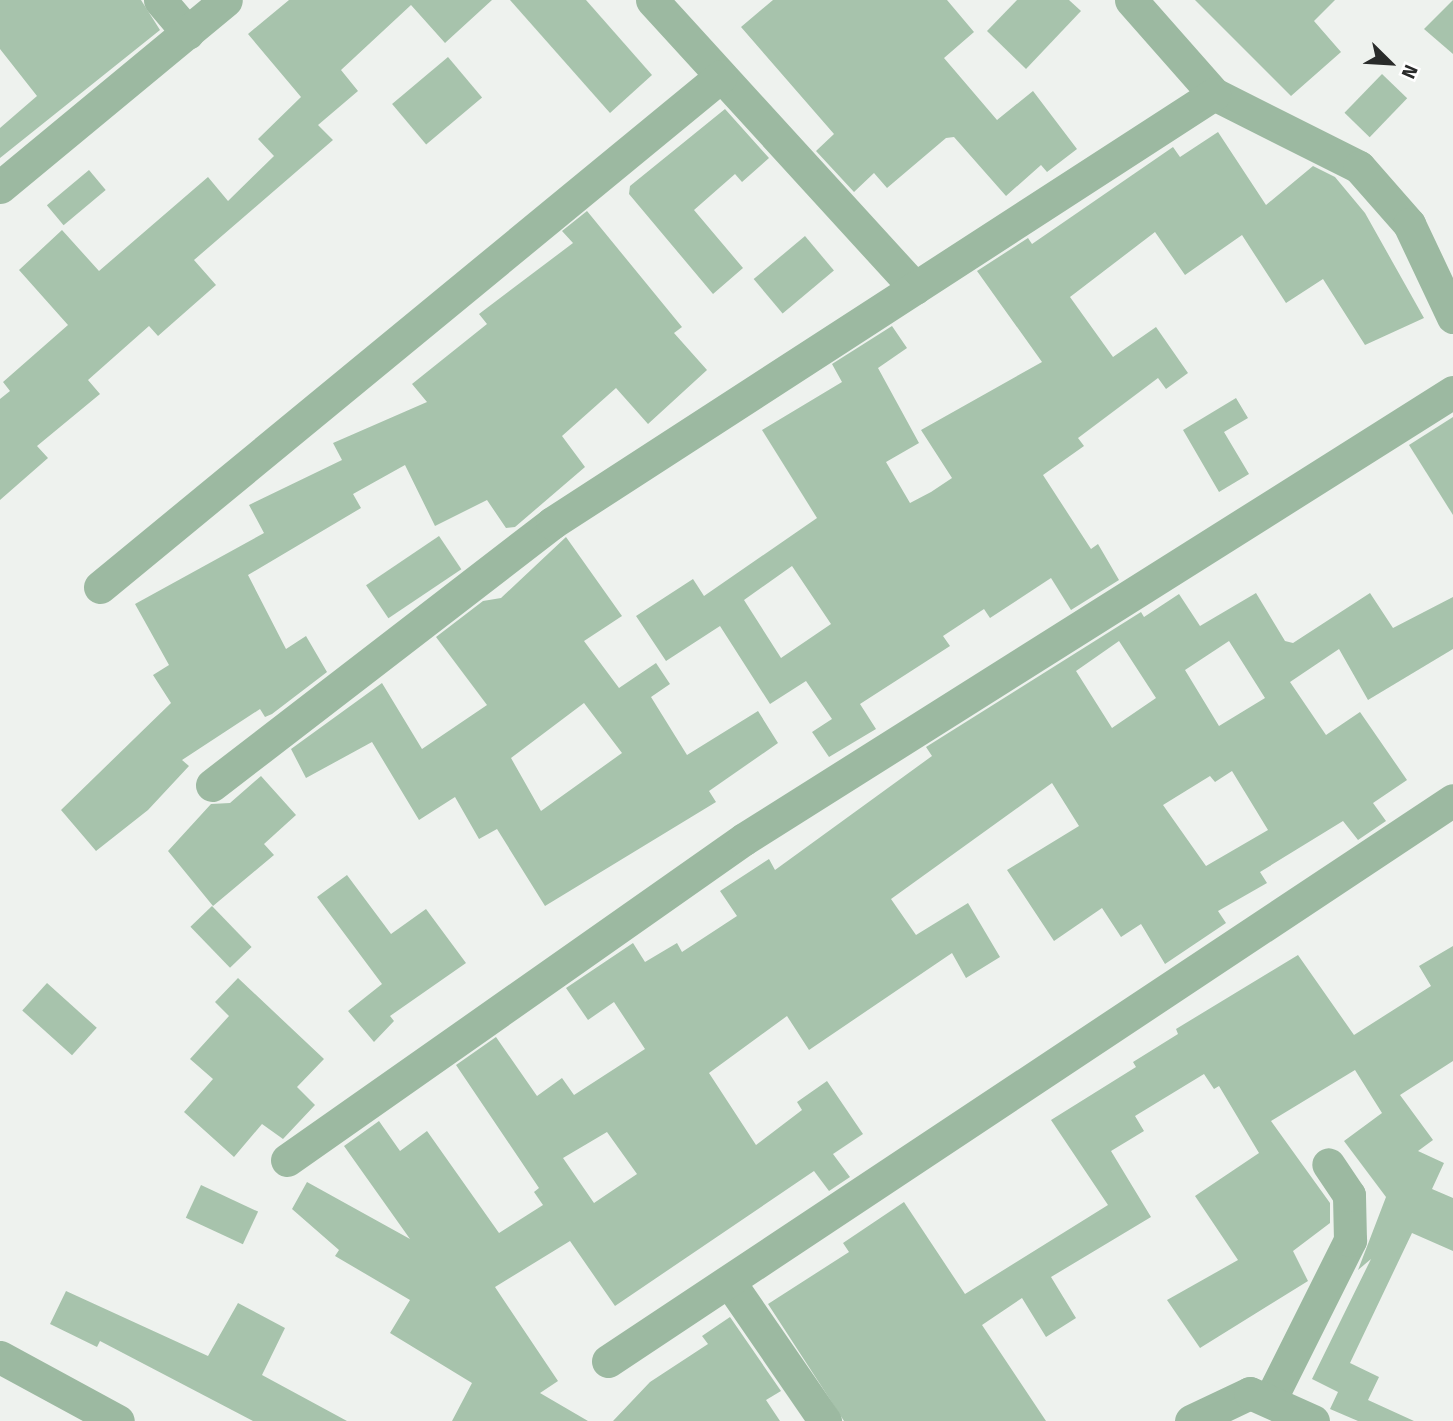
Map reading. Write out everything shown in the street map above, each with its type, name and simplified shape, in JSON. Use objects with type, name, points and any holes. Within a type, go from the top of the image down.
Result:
[{"type":"street","points":[[160,0],[188,33]]},
{"type":"street","points":[[0,187],[226,0]]},
{"type":"street","points":[[652,0],[915,288]]},
{"type":"street","points":[[1131,0],[1214,94],[1359,167],[1409,225],[1453,317]]},
{"type":"street","points":[[100,587],[720,76]]},
{"type":"street","points":[[212,785],[552,523],[1214,94]]},
{"type":"street","points":[[287,1160],[744,839],[1453,392]]},
{"type":"street","points":[[608,1361],[730,1283],[1453,800]]},
{"type":"street","points":[[1270,1400],[1350,1240],[1349,1195],[1328,1164]]},
{"type":"street","points":[[730,1283],[825,1421]]},
{"type":"street","points":[[0,1357],[83,1413],[118,1421]]},
{"type":"street","points":[[1191,1421],[1250,1393],[1313,1421]]},
{"type":"building","points":[[0,0],[141,0],[160,30],[0,158],[0,128],[37,96],[0,49]]},
{"type":"building","points":[[289,0],[492,0],[445,43],[411,5],[341,70],[358,91],[318,125],[333,140],[194,260],[216,285],[158,336],[149,326],[88,380],[100,394],[37,446],[48,458],[0,500],[0,399],[10,391],[3,382],[68,325],[19,270],[62,230],[99,271],[208,177],[228,201],[274,156],[258,139],[301,97],[248,34]]},
{"type":"building","points":[[510,0],[586,0],[652,75],[610,113]]},
{"type":"building","points":[[773,0],[947,0],[974,32],[944,58],[997,120],[1033,91],[1077,149],[1047,172],[1041,165],[1006,196],[954,137],[946,138],[887,188],[874,173],[854,192],[816,151],[834,134],[741,27]]},
{"type":"building","points":[[1017,0],[1069,0],[1081,11],[1026,69],[987,31]]},
{"type":"building","points":[[1195,0],[1335,0],[1314,21],[1341,52],[1291,96]]},
{"type":"building","points":[[1453,0],[1453,54],[1424,29]]},
{"type":"building","points":[[448,57],[482,98],[426,145],[392,104]]},
{"type":"building","points":[[1382,74],[1407,98],[1370,137],[1344,113]]},
{"type":"building","points":[[725,109],[769,158],[742,182],[735,174],[694,210],[743,268],[713,294],[629,194],[630,186]]},
{"type":"building","points":[[1218,132],[1266,205],[1313,166],[1335,177],[1365,213],[1424,318],[1365,345],[1323,279],[1286,303],[1242,235],[1185,275],[1155,232],[1070,297],[1113,357],[1156,327],[1188,373],[1166,389],[1158,378],[1078,438],[1084,446],[1043,475],[1091,549],[1098,544],[1119,580],[1071,610],[1051,578],[990,618],[984,609],[943,636],[950,646],[860,704],[876,729],[829,757],[812,732],[832,719],[806,681],[770,704],[720,626],[666,661],[636,616],[693,579],[704,596],[817,518],[762,430],[842,382],[832,364],[892,326],[907,348],[878,368],[919,443],[886,462],[910,503],[931,492],[952,478],[921,430],[1042,362],[977,271],[1028,238],[1032,244],[1173,147],[1180,157]],"holes":[[[792,566],[831,624],[781,658],[744,600]]]},
{"type":"building","points":[[89,170],[106,190],[64,225],[47,205]]},
{"type":"building","points":[[587,211],[682,327],[674,333],[707,370],[648,424],[616,388],[562,436],[585,467],[515,527],[506,528],[487,500],[435,526],[405,465],[353,494],[361,508],[248,575],[286,649],[306,636],[327,672],[272,714],[265,717],[260,709],[182,760],[189,766],[148,810],[96,851],[61,810],[171,703],[153,675],[169,665],[135,604],[264,533],[249,505],[342,460],[333,443],[427,402],[412,384],[487,324],[479,314],[573,243],[562,231]]},
{"type":"building","points":[[805,236],[834,270],[783,314],[754,279]]},
{"type":"building","points":[[1236,398],[1248,418],[1224,432],[1249,474],[1219,492],[1183,430]]},
{"type":"building","points":[[1453,417],[1453,515],[1409,445]]},
{"type":"building","points":[[439,536],[461,569],[388,618],[366,585]]},
{"type":"building","points":[[566,537],[622,616],[584,641],[619,688],[656,663],[670,684],[651,697],[687,755],[758,711],[778,743],[709,791],[716,802],[545,906],[497,829],[479,839],[455,797],[419,820],[372,742],[306,778],[291,749],[382,683],[422,749],[487,705],[436,637],[483,601],[501,598]],"holes":[[[584,703],[622,753],[541,811],[511,758]]]},
{"type":"building","points":[[1256,593],[1285,641],[1293,643],[1370,593],[1393,628],[1453,597],[1453,649],[1368,700],[1339,649],[1290,682],[1326,735],[1360,712],[1407,780],[1373,803],[1386,821],[1358,840],[1343,821],[1260,872],[1267,883],[1218,911],[1226,923],[1165,964],[1141,924],[1121,937],[1102,908],[1054,941],[1007,870],[1079,826],[1052,783],[891,899],[916,935],[968,903],[1000,957],[966,978],[952,953],[809,1050],[787,1016],[709,1073],[756,1145],[802,1110],[797,1102],[827,1081],[863,1134],[833,1154],[850,1177],[829,1191],[814,1171],[615,1306],[570,1241],[495,1287],[558,1381],[540,1393],[588,1421],[452,1421],[472,1383],[390,1333],[410,1300],[335,1256],[339,1250],[292,1209],[307,1182],[410,1239],[344,1146],[379,1121],[400,1151],[427,1131],[499,1233],[543,1205],[534,1192],[539,1188],[456,1065],[496,1037],[537,1096],[562,1078],[574,1095],[645,1049],[614,1002],[588,1020],[566,988],[633,943],[645,962],[677,943],[682,952],[737,916],[720,891],[769,859],[775,870],[932,756],[926,747],[1141,612],[1144,617],[1179,594],[1200,626]],"holes":[[[1119,641],[1156,698],[1112,728],[1076,671]],[[1229,641],[1265,698],[1219,726],[1185,670]],[[1232,771],[1268,830],[1206,866],[1163,805],[1210,776],[1215,782]],[[607,1132],[637,1174],[594,1203],[563,1158]]]},
{"type":"building","points":[[261,776],[296,815],[264,844],[274,855],[213,906],[168,851],[211,804],[230,803]]},
{"type":"building","points":[[347,875],[391,934],[426,909],[466,963],[390,1016],[394,1021],[374,1042],[348,1011],[382,984],[317,897]]},
{"type":"building","points":[[212,906],[252,947],[230,968],[190,927]]},
{"type":"building","points":[[1453,946],[1453,1061],[1400,1095],[1433,1140],[1418,1151],[1444,1163],[1432,1189],[1453,1198],[1453,1251],[1412,1233],[1350,1363],[1379,1377],[1368,1400],[1414,1421],[1358,1421],[1330,1409],[1338,1392],[1312,1379],[1371,1259],[1358,1270],[1386,1197],[1344,1141],[1382,1113],[1355,1070],[1271,1121],[1330,1203],[1330,1223],[1293,1251],[1308,1281],[1200,1348],[1167,1300],[1238,1260],[1195,1196],[1259,1153],[1219,1086],[1214,1089],[1204,1074],[1135,1116],[1144,1131],[1111,1151],[1151,1217],[1051,1277],[1076,1318],[1046,1337],[1022,1298],[982,1325],[1046,1421],[844,1421],[768,1304],[849,1252],[843,1243],[904,1202],[965,1294],[1108,1205],[1051,1120],[1136,1067],[1133,1062],[1178,1034],[1176,1029],[1298,955],[1354,1035],[1431,986],[1419,966]]},
{"type":"building","points":[[238,978],[324,1059],[297,1087],[315,1105],[283,1139],[262,1124],[234,1157],[184,1112],[213,1079],[190,1059],[229,1016],[215,1002]]},
{"type":"building","points":[[47,983],[97,1028],[72,1055],[22,1010]]},
{"type":"building","points":[[201,1185],[258,1212],[243,1244],[186,1218]]},
{"type":"building","points":[[66,1291],[208,1356],[238,1303],[285,1328],[262,1375],[347,1421],[253,1421],[100,1341],[97,1347],[50,1324]]},
{"type":"building","points":[[730,1317],[781,1391],[766,1400],[780,1421],[613,1421],[650,1382],[708,1344],[702,1336]]}]
